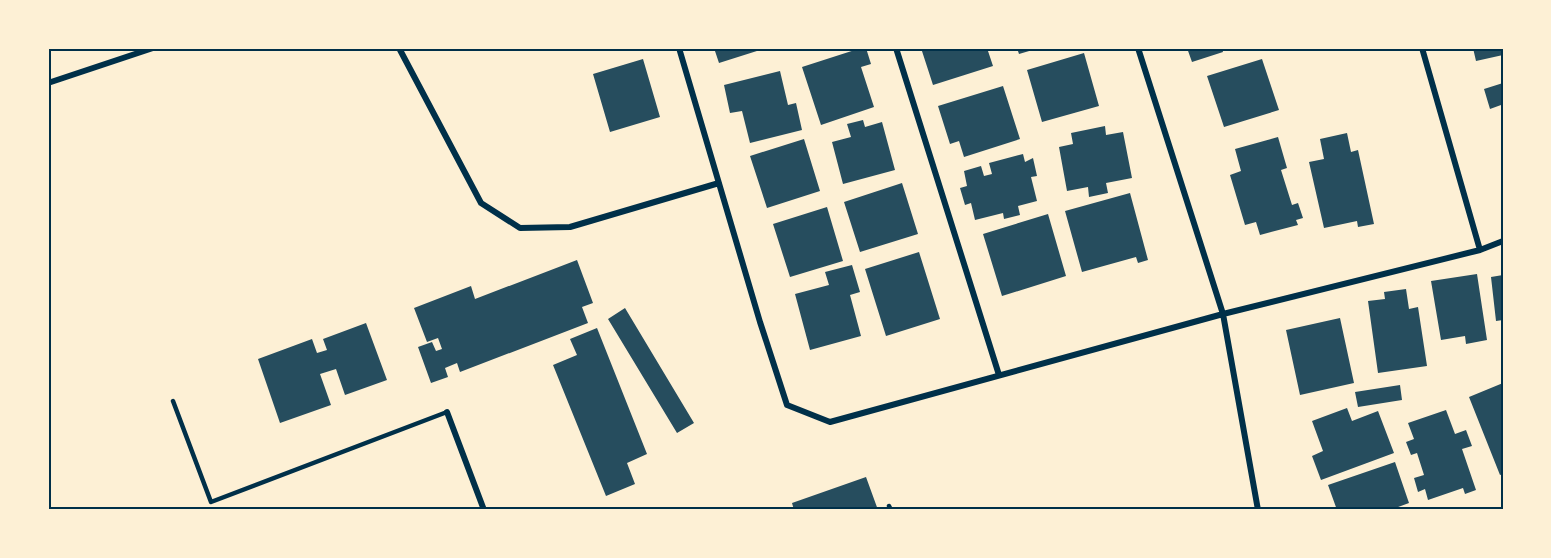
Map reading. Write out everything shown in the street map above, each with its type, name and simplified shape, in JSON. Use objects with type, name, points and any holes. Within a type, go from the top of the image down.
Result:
[{"type":"street","points":[[48,83],[153,48]]},
{"type":"street","points":[[399,48],[481,203],[520,228],[570,227],[719,183]]},
{"type":"street","points":[[679,48],[760,322],[787,405],[830,422],[1222,314],[1480,250],[1503,241]]},
{"type":"street","points":[[896,48],[999,375]]},
{"type":"street","points":[[1138,48],[1222,314],[1258,510]]},
{"type":"street","points":[[1422,48],[1480,250]]},
{"type":"street","points":[[447,412],[484,510]]},
{"type":"lane","points":[[173,401],[211,502],[447,412]]},
{"type":"building","points":[[714,48],[766,48],[719,63]]},
{"type":"building","points":[[866,48],[871,64],[861,67],[874,107],[821,125],[802,67]]},
{"type":"building","points":[[921,48],[987,48],[993,66],[933,85]]},
{"type":"building","points":[[1017,48],[1036,48],[1036,49],[1019,54]]},
{"type":"building","points":[[1187,48],[1222,48],[1223,52],[1192,62]]},
{"type":"building","points":[[1473,48],[1503,48],[1503,55],[1476,61]]},
{"type":"building","points":[[1084,53],[1099,106],[1042,122],[1027,70]]},
{"type":"building","points":[[643,59],[660,117],[610,132],[593,74]]},
{"type":"building","points":[[1262,59],[1279,110],[1224,127],[1207,76]]},
{"type":"building","points":[[780,71],[788,105],[796,103],[802,130],[750,143],[742,111],[730,113],[724,85]]},
{"type":"building","points":[[1503,83],[1503,111],[1501,105],[1490,109],[1484,89]]},
{"type":"building","points":[[1003,86],[1020,139],[964,157],[959,141],[950,144],[938,106]]},
{"type":"building","points":[[863,120],[865,127],[882,122],[895,170],[843,184],[832,142],[851,137],[847,124]]},
{"type":"building","points":[[1105,126],[1106,135],[1123,132],[1132,178],[1106,183],[1108,193],[1089,197],[1088,187],[1067,191],[1059,147],[1073,144],[1071,133]]},
{"type":"building","points":[[1347,133],[1351,152],[1358,150],[1374,224],[1358,227],[1357,221],[1324,228],[1309,162],[1324,159],[1320,139]]},
{"type":"building","points":[[1278,137],[1287,168],[1281,170],[1292,205],[1298,203],[1303,218],[1296,220],[1298,225],[1260,235],[1256,222],[1245,225],[1230,175],[1241,171],[1235,149]]},
{"type":"building","points":[[804,139],[820,191],[767,208],[750,156]]},
{"type":"building","points":[[1023,154],[1025,162],[1033,158],[1037,176],[1031,177],[1037,201],[1018,206],[1020,215],[1004,219],[1003,213],[975,220],[971,203],[965,205],[960,188],[967,186],[964,171],[981,166],[984,176],[992,174],[989,163]]},
{"type":"building","points":[[902,183],[918,234],[860,252],[844,202]]},
{"type":"building","points":[[1130,193],[1148,260],[1138,263],[1136,257],[1082,272],[1065,211]]},
{"type":"building","points":[[827,207],[843,261],[790,277],[773,224]]},
{"type":"building","points":[[1048,214],[1066,276],[1002,296],[983,234]]},
{"type":"building","points":[[919,252],[940,319],[886,336],[865,269]]},
{"type":"building","points":[[577,260],[593,303],[582,307],[588,323],[460,372],[457,363],[445,368],[448,377],[431,383],[418,347],[432,342],[436,351],[442,349],[438,338],[427,342],[414,308],[471,286],[475,299]]},
{"type":"building","points":[[852,265],[860,292],[850,295],[861,336],[810,350],[795,294],[829,285],[825,272]]},
{"type":"building","points":[[1477,274],[1487,340],[1466,344],[1465,336],[1441,340],[1431,281]]},
{"type":"building","points":[[1503,275],[1503,320],[1496,321],[1491,277]]},
{"type":"building","points":[[1406,289],[1409,309],[1418,307],[1427,366],[1378,373],[1368,301],[1385,299],[1384,292]]},
{"type":"building","points":[[625,308],[694,423],[677,433],[608,319]]},
{"type":"building","points":[[1340,318],[1354,383],[1300,395],[1286,330]]},
{"type":"building","points":[[366,323],[387,380],[345,395],[336,369],[320,374],[331,405],[280,423],[258,359],[312,339],[317,353],[327,350],[323,339]]},
{"type":"building","points":[[597,328],[647,454],[627,463],[635,484],[606,496],[553,365],[577,355],[570,339]]},
{"type":"building","points":[[1503,383],[1503,474],[1500,475],[1469,397]]},
{"type":"building","points":[[1400,385],[1402,400],[1358,407],[1355,392]]},
{"type":"building","points":[[1347,408],[1352,421],[1378,411],[1394,453],[1321,480],[1312,456],[1323,451],[1312,421]]},
{"type":"building","points":[[1446,410],[1455,434],[1466,430],[1472,446],[1462,449],[1476,490],[1465,494],[1463,488],[1428,500],[1425,489],[1418,492],[1414,478],[1424,475],[1417,453],[1411,455],[1406,442],[1414,439],[1408,423]]},
{"type":"building","points":[[1395,462],[1409,503],[1390,510],[1337,510],[1328,485]]},
{"type":"building","points":[[866,477],[878,510],[794,510],[792,503]]}]
